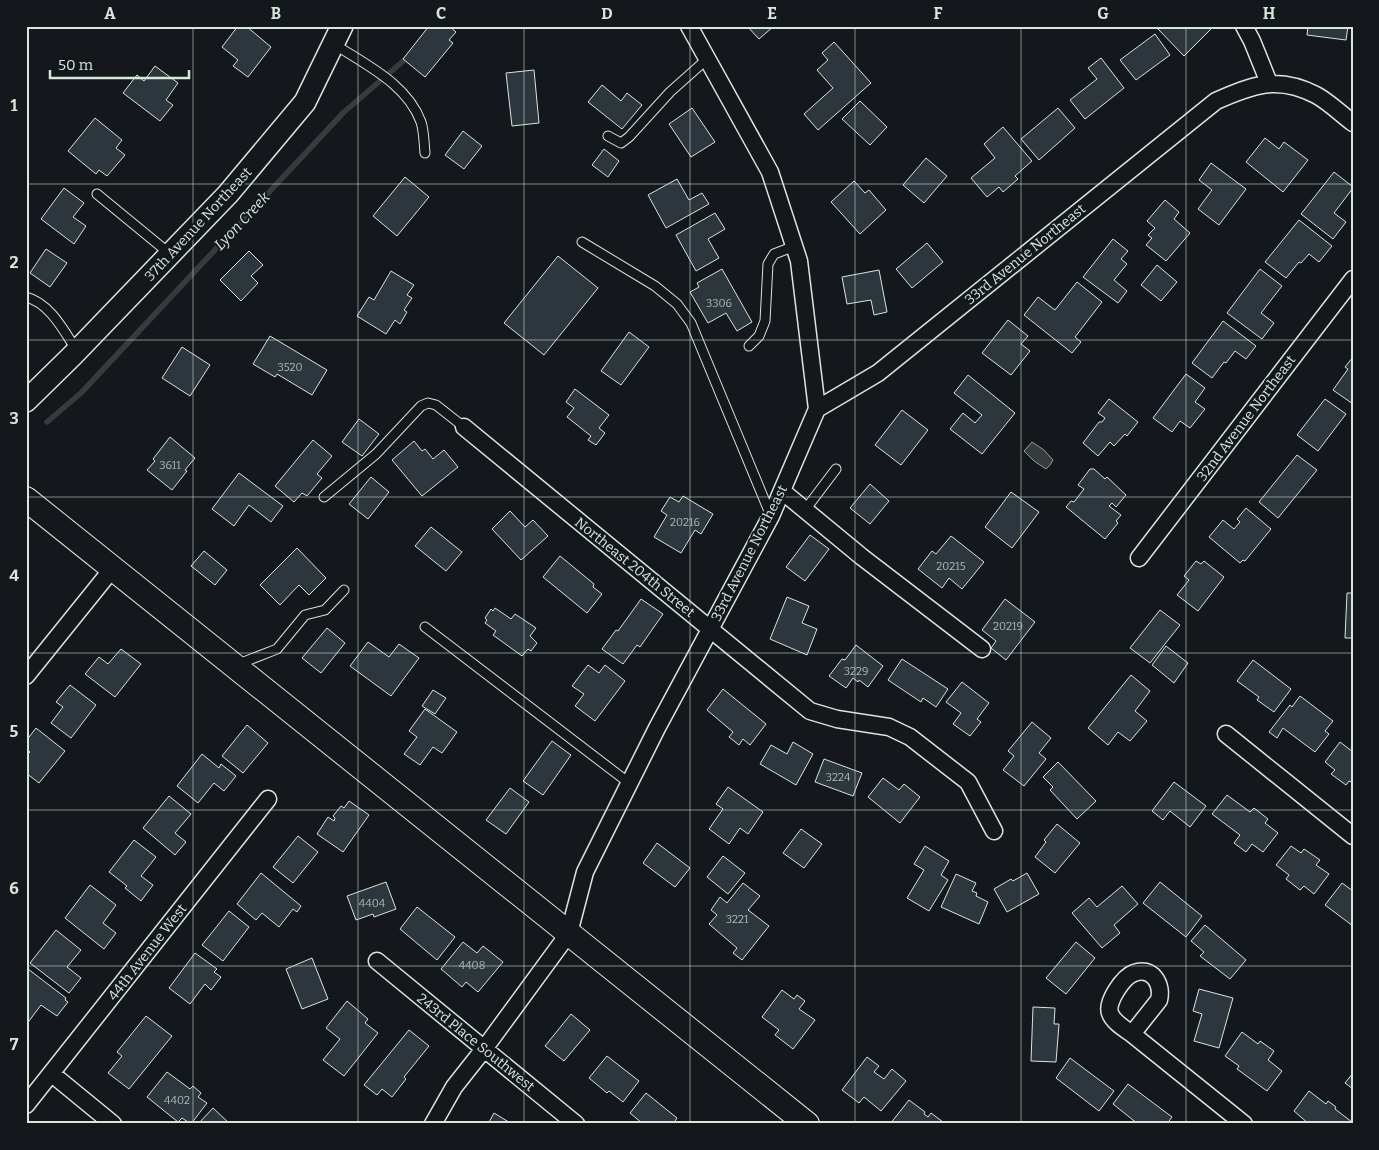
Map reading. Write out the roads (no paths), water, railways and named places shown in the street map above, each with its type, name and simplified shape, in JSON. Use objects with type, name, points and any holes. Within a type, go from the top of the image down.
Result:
[{"type":"main road","points":[[26,499],[807,1124]]},
{"type":"street","points":[[689,26],[769,169],[799,261],[817,409]]},
{"type":"street","points":[[1244,26],[1252,40],[1269,83]]},
{"type":"street","name":"37th Avenue Northeast","points":[[26,401],[78,351],[228,194],[305,102],[338,35]]},
{"type":"street","name":"33rd Avenue Northeast","points":[[569,933],[585,872],[628,783],[771,516],[817,409],[878,373],[1216,101],[1239,90],[1269,83],[1292,85],[1317,96],[1353,124]]},
{"type":"street","name":"32nd Avenue Northeast","points":[[1139,558],[1353,279]]},
{"type":"street","name":"Northeast 204th Street","points":[[464,427],[810,711],[837,719],[889,727],[910,737],[968,782],[994,831]]},
{"type":"street","points":[[782,491],[862,557],[982,649]]},
{"type":"street","points":[[26,676],[113,568]]},
{"type":"street","points":[[1226,734],[1353,836]]},
{"type":"street","name":"44th Avenue West","points":[[26,1105],[268,799]]},
{"type":"street","points":[[434,1124],[454,1087],[484,1050],[569,933]]},
{"type":"street","name":"243rd Place Southwest","points":[[377,961],[576,1124]]},
{"type":"street","points":[[1132,1034],[1244,1124]]},
{"type":"street","points":[[52,1074],[113,1124]]},
{"type":"lane","points":[[338,35],[396,86],[410,101],[422,124],[425,153]]},
{"type":"lane","points":[[608,136],[621,143],[629,137],[670,92],[707,59]]},
{"type":"lane","points":[[97,194],[170,254]]},
{"type":"lane","points":[[582,242],[655,286],[677,304],[691,323],[771,516]]},
{"type":"lane","points":[[749,346],[759,336],[765,321],[768,264],[774,254],[794,246]]},
{"type":"lane","points":[[26,297],[37,300],[57,320],[78,351]]},
{"type":"lane","points":[[324,497],[376,454],[420,406],[428,403],[436,404],[464,427]]},
{"type":"lane","points":[[805,510],[836,469]]},
{"type":"lane","points":[[235,665],[276,648],[305,616],[325,610],[344,590]]},
{"type":"lane","points":[[425,627],[628,783]]},
{"type":"waterway","name":"Lyon Creek","points":[[47,422],[81,393],[344,112],[409,56]]}]
